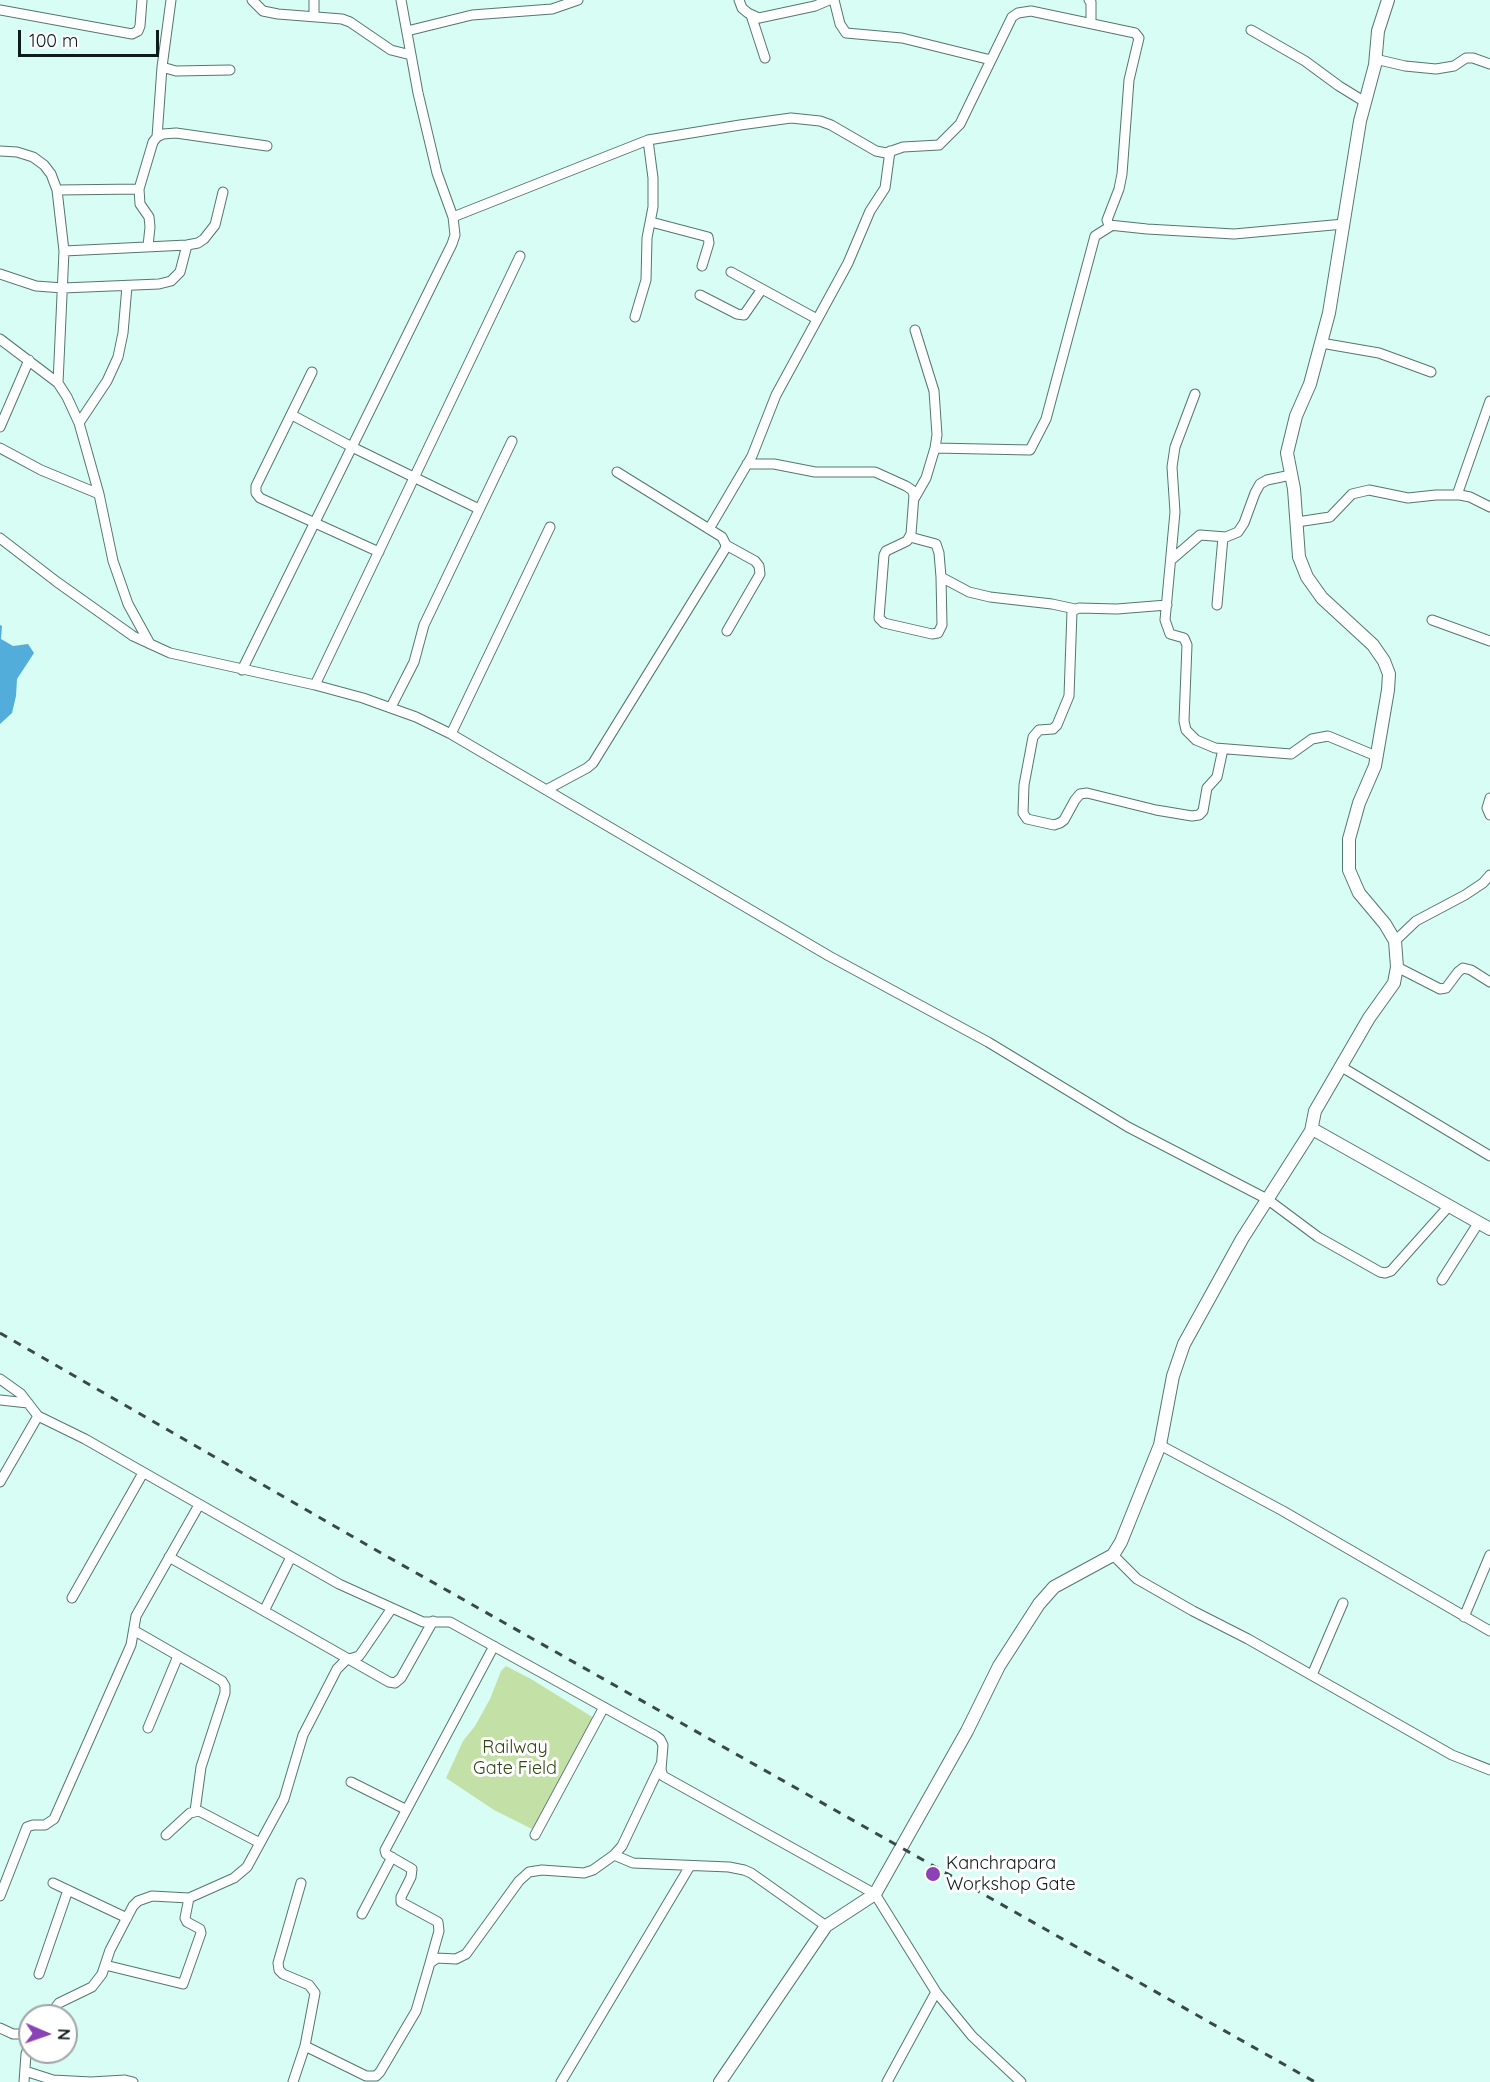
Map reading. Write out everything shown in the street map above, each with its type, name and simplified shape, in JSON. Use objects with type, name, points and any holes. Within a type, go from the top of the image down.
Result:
[{"type":"street","points":[[0,10],[132,34],[138,31],[140,26],[142,0]]},
{"type":"street","points":[[157,137],[162,67],[171,0]]},
{"type":"street","points":[[252,0],[263,11],[342,19],[350,22],[381,45],[398,53],[411,55]]},
{"type":"street","points":[[314,0],[314,16]]},
{"type":"street","points":[[242,670],[452,244],[453,217],[437,173],[401,0]]},
{"type":"street","points":[[407,32],[472,15],[552,9],[578,0]]},
{"type":"street","points":[[739,0],[742,8],[759,18],[815,6],[829,0]]},
{"type":"street","points":[[834,0],[840,24],[846,33],[902,38],[991,60]]},
{"type":"street","points":[[1089,0],[1091,2],[1090,23]]},
{"type":"street","points":[[720,2082],[825,1926],[875,1894],[967,1731],[999,1666],[1039,1604],[1054,1587],[1113,1555],[1121,1542],[1160,1445],[1173,1376],[1184,1344],[1242,1239],[1311,1131],[1315,1111],[1340,1066],[1369,1018],[1394,983],[1395,941],[1385,924],[1359,893],[1349,870],[1348,839],[1359,803],[1375,766],[1389,674],[1384,661],[1373,645],[1322,598],[1307,577],[1299,557],[1294,489],[1287,453],[1296,416],[1310,384],[1329,313],[1365,102],[1375,59],[1378,31],[1388,0]]},
{"type":"street","points":[[453,217],[648,140],[750,123],[791,118],[806,119],[831,125],[876,151],[886,153],[909,146],[939,145],[960,124],[1012,16],[1031,10],[1135,33],[1139,38],[1129,80],[1122,174],[1107,220],[1111,226]]},
{"type":"street","points":[[751,15],[765,58]]},
{"type":"street","points":[[1251,30],[1305,61],[1339,87],[1365,102]]},
{"type":"street","points":[[1375,59],[1405,66],[1436,69],[1454,66],[1466,58],[1490,64]]},
{"type":"street","points":[[162,67],[176,71],[230,70]]},
{"type":"street","points":[[148,246],[149,217],[140,204],[139,189],[153,142],[157,137],[176,133],[267,146]]},
{"type":"street","points":[[635,317],[646,280],[647,238],[653,207],[653,178],[648,140]]},
{"type":"street","points":[[0,151],[17,152],[33,157],[51,174],[57,190],[64,251],[58,382]]},
{"type":"street","points":[[708,529],[757,445],[776,395],[848,263],[870,211],[885,188],[891,151]]},
{"type":"street","points":[[57,190],[139,189]]},
{"type":"street","points":[[64,251],[198,243],[215,225],[224,192]]},
{"type":"street","points":[[651,222],[708,237],[709,243],[702,266]]},
{"type":"street","points":[[935,448],[1030,450],[1046,419],[1095,236],[1111,226],[1234,234],[1344,224]]},
{"type":"street","points":[[0,274],[36,285],[63,288],[159,284],[171,281],[180,272],[187,245]]},
{"type":"street","points":[[315,685],[520,256]]},
{"type":"street","points":[[731,272],[818,319]]},
{"type":"street","points":[[79,423],[107,381],[118,357],[123,333],[127,286]]},
{"type":"street","points":[[700,295],[737,314],[744,315],[762,289]]},
{"type":"street","points":[[914,499],[926,478],[937,435],[934,391],[915,330]]},
{"type":"street","points":[[0,339],[58,382],[68,397],[79,423],[99,495],[113,561],[128,604],[150,644]]},
{"type":"street","points":[[1321,343],[1379,353],[1431,372]]},
{"type":"street","points":[[0,427],[29,360]]},
{"type":"street","points":[[312,372],[256,486],[256,494],[260,498],[379,552]]},
{"type":"street","points":[[1195,394],[1173,457],[1175,512],[1165,620],[1170,634],[1184,638],[1187,645],[1184,721],[1186,730],[1190,736],[1203,744],[1223,749],[1291,754],[1312,739],[1328,736],[1376,756]]},
{"type":"street","points":[[1457,495],[1490,401]]},
{"type":"street","points":[[292,415],[479,509]]},
{"type":"street","points":[[391,707],[414,662],[424,625],[512,441]]},
{"type":"street","points":[[0,448],[41,470],[99,495]]},
{"type":"street","points":[[747,464],[774,464],[815,472],[875,472],[912,490],[914,499],[910,537]]},
{"type":"street","points":[[617,472],[722,537],[726,545],[755,561],[759,566],[760,574],[727,631]]},
{"type":"street","points":[[1171,561],[1196,536],[1204,534],[1231,536],[1241,528],[1260,484],[1266,480],[1291,476]]},
{"type":"street","points":[[1297,522],[1330,518],[1352,494],[1369,490],[1408,498],[1457,495],[1470,497],[1490,507]]},
{"type":"street","points":[[451,734],[550,527]]},
{"type":"street","points":[[910,537],[936,544],[941,577],[942,626],[938,633],[932,634],[889,625],[881,621],[879,618],[885,552],[910,537]]},
{"type":"street","points":[[1217,605],[1223,537]]},
{"type":"street","points":[[0,538],[133,636],[170,653],[315,685],[391,707],[451,734],[829,956],[988,1042],[1128,1126],[1267,1199],[1318,1237],[1380,1272],[1391,1271],[1449,1206]]},
{"type":"street","points":[[546,790],[593,763],[723,554],[726,545]]},
{"type":"street","points":[[941,577],[978,595],[1075,609],[1117,609],[1167,604]]},
{"type":"street","points":[[1075,609],[1072,615],[1069,696],[1057,725],[1053,729],[1039,730],[1034,737],[1024,785],[1022,808],[1025,817],[1054,825],[1060,823],[1080,794],[1087,793],[1156,810],[1192,816],[1199,815],[1203,811],[1207,788],[1215,781],[1219,773],[1223,749]]},
{"type":"street","points":[[1432,620],[1490,641]]},
{"type":"street","points":[[1490,798],[1487,808],[1490,815]]},
{"type":"street","points":[[1395,941],[1416,921],[1465,895],[1483,883],[1490,875]]},
{"type":"street","points":[[1396,967],[1440,989],[1446,988],[1463,968],[1471,970],[1490,982]]},
{"type":"street","points":[[1340,1066],[1490,1156]]},
{"type":"street","points":[[1311,1131],[1316,1131],[1484,1226],[1442,1280]]},
{"type":"street","points":[[0,1379],[21,1394],[38,1416],[85,1439],[339,1584],[423,1622],[450,1622],[660,1739],[663,1745],[661,1764],[663,1776],[875,1894],[936,1992],[972,2036],[1021,2082]]},
{"type":"street","points":[[0,1400],[28,1403]]},
{"type":"street","points":[[0,1482],[38,1416]]},
{"type":"street","points":[[1160,1445],[1283,1511],[1490,1631]]},
{"type":"street","points":[[72,1598],[143,1473]]},
{"type":"street","points":[[0,1896],[27,1827],[45,1825],[54,1819],[131,1645],[135,1631],[133,1622],[199,1505]]},
{"type":"street","points":[[1113,1555],[1137,1579],[1452,1755],[1490,1770]]},
{"type":"street","points":[[1464,1617],[1490,1555]]},
{"type":"street","points":[[169,1557],[389,1682],[398,1682],[433,1621]]},
{"type":"street","points":[[264,1611],[291,1557]]},
{"type":"street","points":[[1312,1675],[1343,1603]]},
{"type":"street","points":[[58,2004],[92,1987],[102,1974],[110,1950],[133,1906],[144,1897],[189,1898],[241,1873],[247,1867],[284,1799],[303,1735],[337,1669],[340,1664],[359,1656],[392,1608]]},
{"type":"street","points":[[135,1631],[222,1682],[225,1686],[225,1693],[201,1767],[195,1811]]},
{"type":"street","points":[[305,2046],[366,2076],[376,2076],[380,2073],[416,2011],[440,1931],[438,1922],[401,1902],[412,1869],[386,1854],[386,1845],[494,1647]]},
{"type":"street","points":[[148,1728],[178,1656]]},
{"type":"street","points":[[536,1835],[604,1707]]},
{"type":"street","points":[[430,1963],[437,1958],[456,1959],[466,1954],[519,1881],[530,1872],[542,1870],[584,1873],[593,1870],[614,1855],[622,1846],[661,1764]]},
{"type":"street","points":[[351,1782],[405,1809]]},
{"type":"street","points":[[166,1835],[195,1811],[204,1812],[260,1843]]},
{"type":"street","points":[[614,1855],[633,1863],[729,1867],[752,1874],[825,1926]]},
{"type":"street","points":[[362,1914],[392,1857]]},
{"type":"street","points":[[561,2082],[690,1866]]},
{"type":"street","points":[[53,1883],[127,1918]]},
{"type":"street","points":[[293,2082],[305,2046],[315,1993],[309,1985],[283,1974],[278,1964],[301,1883]]},
{"type":"street","points":[[39,1974],[68,1890]]},
{"type":"street","points":[[105,1965],[183,1984],[201,1933],[200,1929],[187,1922],[185,1918],[189,1898]]},
{"type":"street","points":[[887,2082],[936,1992]]},
{"type":"street","points":[[0,2028],[18,2034]]},
{"type":"street","points":[[24,2082],[26,2064]]},
{"type":"street","points":[[25,2071],[53,2080],[126,2080],[133,2082]]},
{"type":"green space","name":"Railway Gate Field","points":[[506,1666],[594,1718],[538,1825],[532,1829],[494,1810],[446,1778],[463,1741],[475,1726],[490,1699],[501,1671]]},
{"type":"water","points":[[0,625],[2,626],[1,639],[13,646],[28,644],[34,653],[17,679],[12,713],[0,724]]},
{"type":"railway","points":[[0,1333],[374,1549],[1315,2082]]},
{"type":"place","name":"Kanchrapara Workshop Gate","points":[[933,1874]]}]
